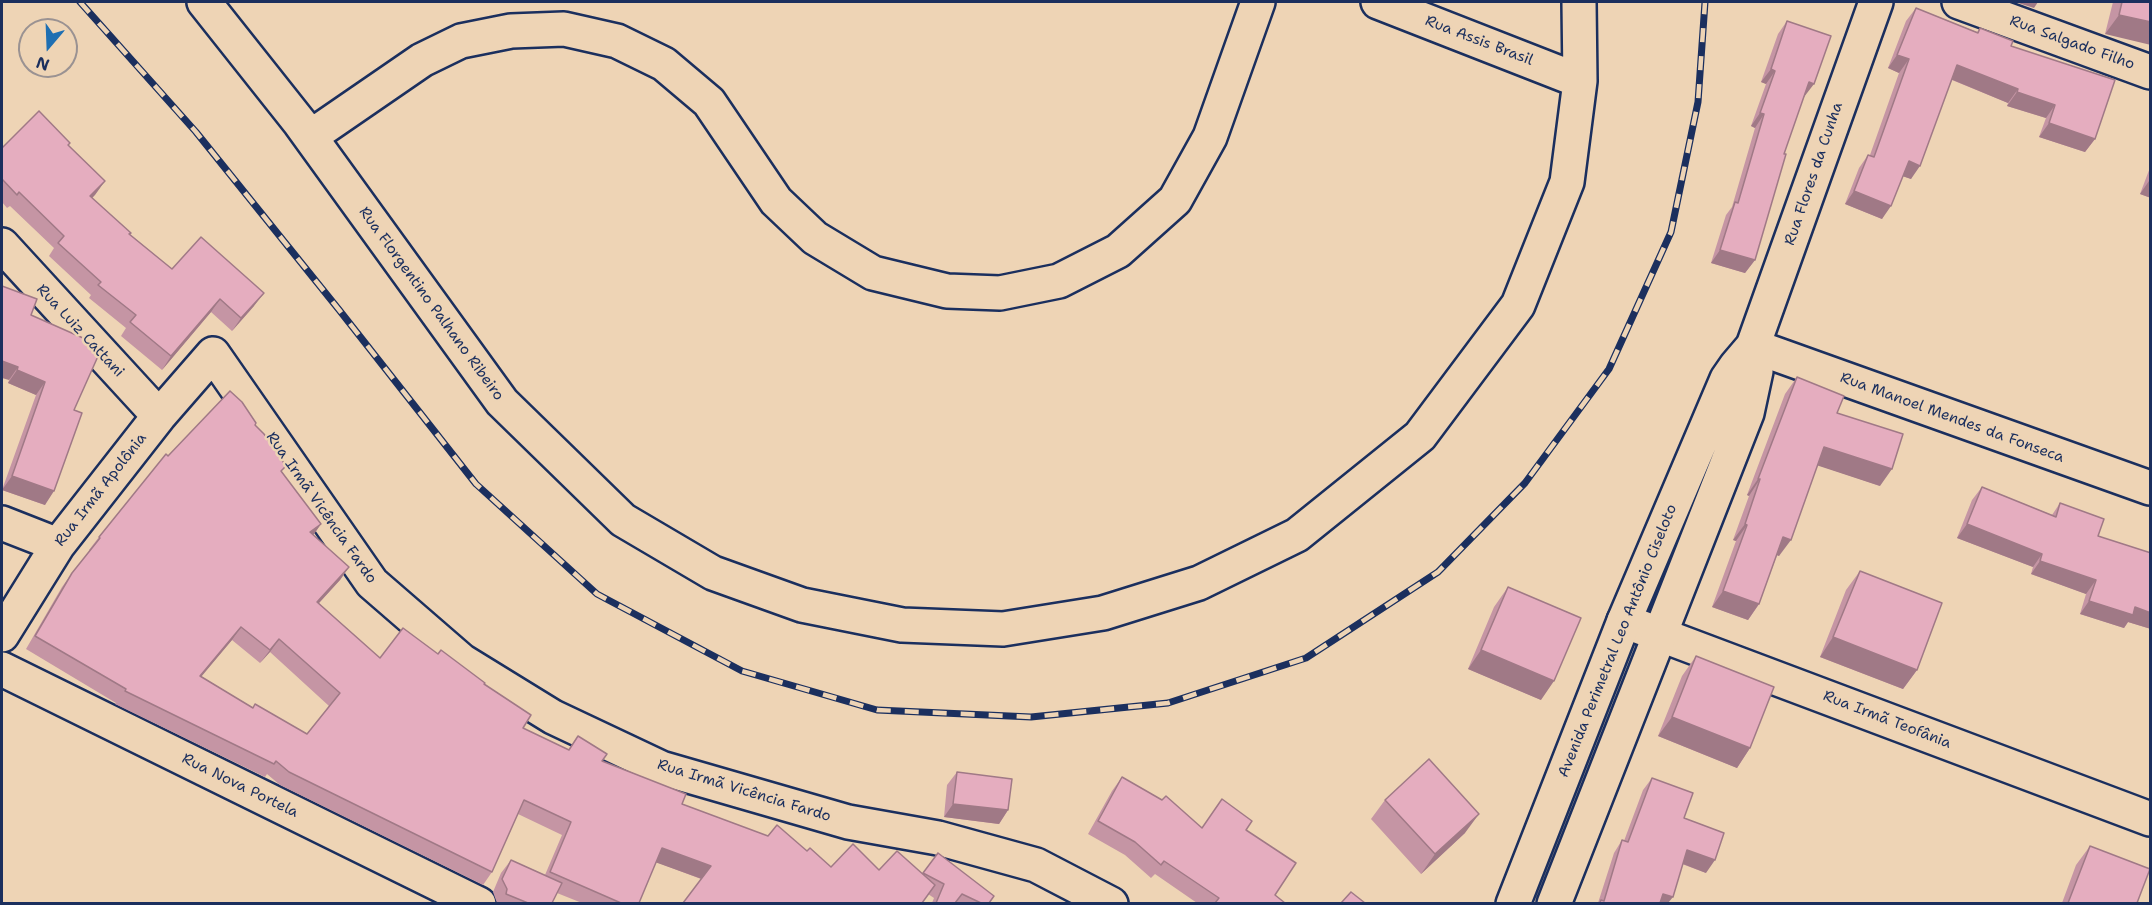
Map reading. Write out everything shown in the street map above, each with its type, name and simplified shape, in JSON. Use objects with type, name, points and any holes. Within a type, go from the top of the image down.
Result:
[{"type":"street","name":"Rua Florgentino Palhano Ribeiro","points":[[204,2],[310,136],[502,402],[623,520],[712,573],[802,605],[902,625],[1003,629],[1102,613],[1200,583],[1297,536],[1420,436],[1518,305],[1567,182],[1581,81],[1579,2]]},
{"type":"street","points":[[310,136],[422,60],[461,41],[511,31],[564,29],[617,41],[664,64],[709,102],[776,201],[814,238],[873,273],[947,291],[1000,293],[1059,281],[1118,251],[1175,200],[1210,137],[1258,2]]},
{"type":"street","name":"Rua Assis Brasil","points":[[1378,2],[1581,81]]},
{"type":"street","name":"Rua Flores da Cunha","points":[[1740,384],[1756,371],[1753,346],[1876,2]]},
{"type":"street","name":"Rua Salgado Filho","points":[[1959,2],[2151,72]]},
{"type":"street","name":"Rua Luiz Cattani","points":[[2,245],[159,416]]},
{"type":"street","name":"Rua Manoel Mendes da Fonseca","points":[[1753,346],[2151,488]]},
{"type":"street","name":"Rua Irmã Apolônia","points":[[2,635],[58,545],[159,416],[213,354]]},
{"type":"street","name":"Rua Irmã Vicência Fardo","points":[[213,354],[372,583],[462,661],[553,717],[661,768],[848,822],[938,838],[1036,865],[1110,903]]},
{"type":"street","points":[[1554,903],[1747,413],[1740,384]]},
{"type":"street","name":"Avenida Perimetral Leo Antônio Ciseloto","points":[[1513,903],[1624,621],[1740,384]]},
{"type":"street","points":[[2,523],[58,545]]},
{"type":"street","name":"Rua Irmã Teofânia","points":[[1624,621],[2151,819]]},
{"type":"street","name":"Rua Nova Portela","points":[[2,669],[479,903]]},
{"type":"building","points":[[2122,2],[2151,2],[2151,22],[2119,15]]},
{"type":"building","points":[[1916,8],[1978,33],[1980,28],[2013,41],[2011,46],[2115,80],[2095,139],[2049,123],[2055,105],[2017,92],[2018,89],[1957,65],[1920,166],[1909,161],[1891,206],[1854,191],[1868,155],[1874,157],[1909,59],[1897,55]]},
{"type":"building","points":[[1787,21],[1831,36],[1814,84],[1809,82],[1784,154],[1786,154],[1755,260],[1720,250],[1735,202],[1738,203],[1764,114],[1760,113],[1775,71],[1771,69]]},
{"type":"building","points":[[39,111],[70,143],[68,145],[105,181],[90,196],[131,233],[129,234],[172,269],[201,237],[264,293],[241,318],[220,299],[171,356],[130,322],[136,315],[98,285],[101,282],[58,243],[64,236],[19,192],[17,195],[2,179],[2,148]]},
{"type":"building","points":[[2,286],[37,299],[31,315],[83,338],[99,354],[74,410],[82,413],[54,491],[12,476],[45,382],[2,361]]},
{"type":"building","points":[[1797,377],[1844,396],[1837,413],[1903,434],[1892,469],[1824,447],[1791,540],[1783,537],[1759,604],[1723,591],[1747,525],[1745,524],[1760,479],[1758,479]]},
{"type":"building","points":[[230,391],[242,402],[256,423],[255,425],[286,466],[281,471],[321,524],[310,532],[349,567],[317,602],[380,658],[403,628],[438,654],[441,650],[484,684],[531,715],[523,728],[569,750],[578,736],[607,754],[602,761],[686,794],[682,804],[768,836],[777,825],[807,851],[810,848],[831,867],[853,844],[879,870],[897,851],[935,885],[922,903],[683,903],[711,866],[662,848],[639,903],[621,903],[550,872],[571,822],[524,800],[492,872],[289,772],[276,761],[274,764],[125,691],[126,689],[35,636],[72,573],[166,454],[168,456]],"holes":[[[241,627],[270,650],[279,639],[340,693],[307,734],[255,704],[253,708],[200,676]]]},
{"type":"building","points":[[1982,487],[2056,517],[2060,503],[2104,519],[2098,536],[2151,553],[2151,613],[2135,607],[2133,615],[2089,601],[2096,580],[2040,561],[2042,554],[1967,524]]},
{"type":"building","points":[[1860,571],[1942,603],[1917,670],[1833,637]]},
{"type":"building","points":[[1508,587],[1581,618],[1554,681],[1481,650]]},
{"type":"building","points":[[1696,656],[1774,687],[1750,748],[1672,717]]},
{"type":"building","points":[[1429,759],[1479,814],[1435,854],[1385,800]]},
{"type":"building","points":[[957,772],[1012,779],[1008,810],[953,804]]},
{"type":"building","points":[[1122,777],[1162,800],[1166,796],[1202,828],[1222,799],[1252,821],[1246,830],[1296,863],[1275,895],[1285,903],[1215,903],[1219,898],[1164,861],[1161,865],[1135,842],[1098,821]]},
{"type":"building","points":[[1652,778],[1693,793],[1684,818],[1724,833],[1715,860],[1687,850],[1673,897],[1663,894],[1660,903],[1600,903],[1601,900],[1604,901],[1622,840],[1628,842]]},
{"type":"building","points":[[2090,846],[2150,869],[2137,903],[2068,903]]},
{"type":"building","points":[[938,853],[994,896],[989,903],[981,903],[962,894],[955,903],[936,903],[944,884],[923,873]]},
{"type":"building","points":[[511,860],[562,883],[552,903],[528,903],[506,894],[507,889],[502,879]]},
{"type":"building","points":[[1351,892],[1365,903],[1341,903]]},
{"type":"railway","points":[[80,2],[196,132],[476,484],[597,594],[742,671],[877,710],[1031,717],[1168,703],[1306,658],[1438,572],[1525,483],[1609,369],[1671,232],[1698,102],[1705,2]]}]
